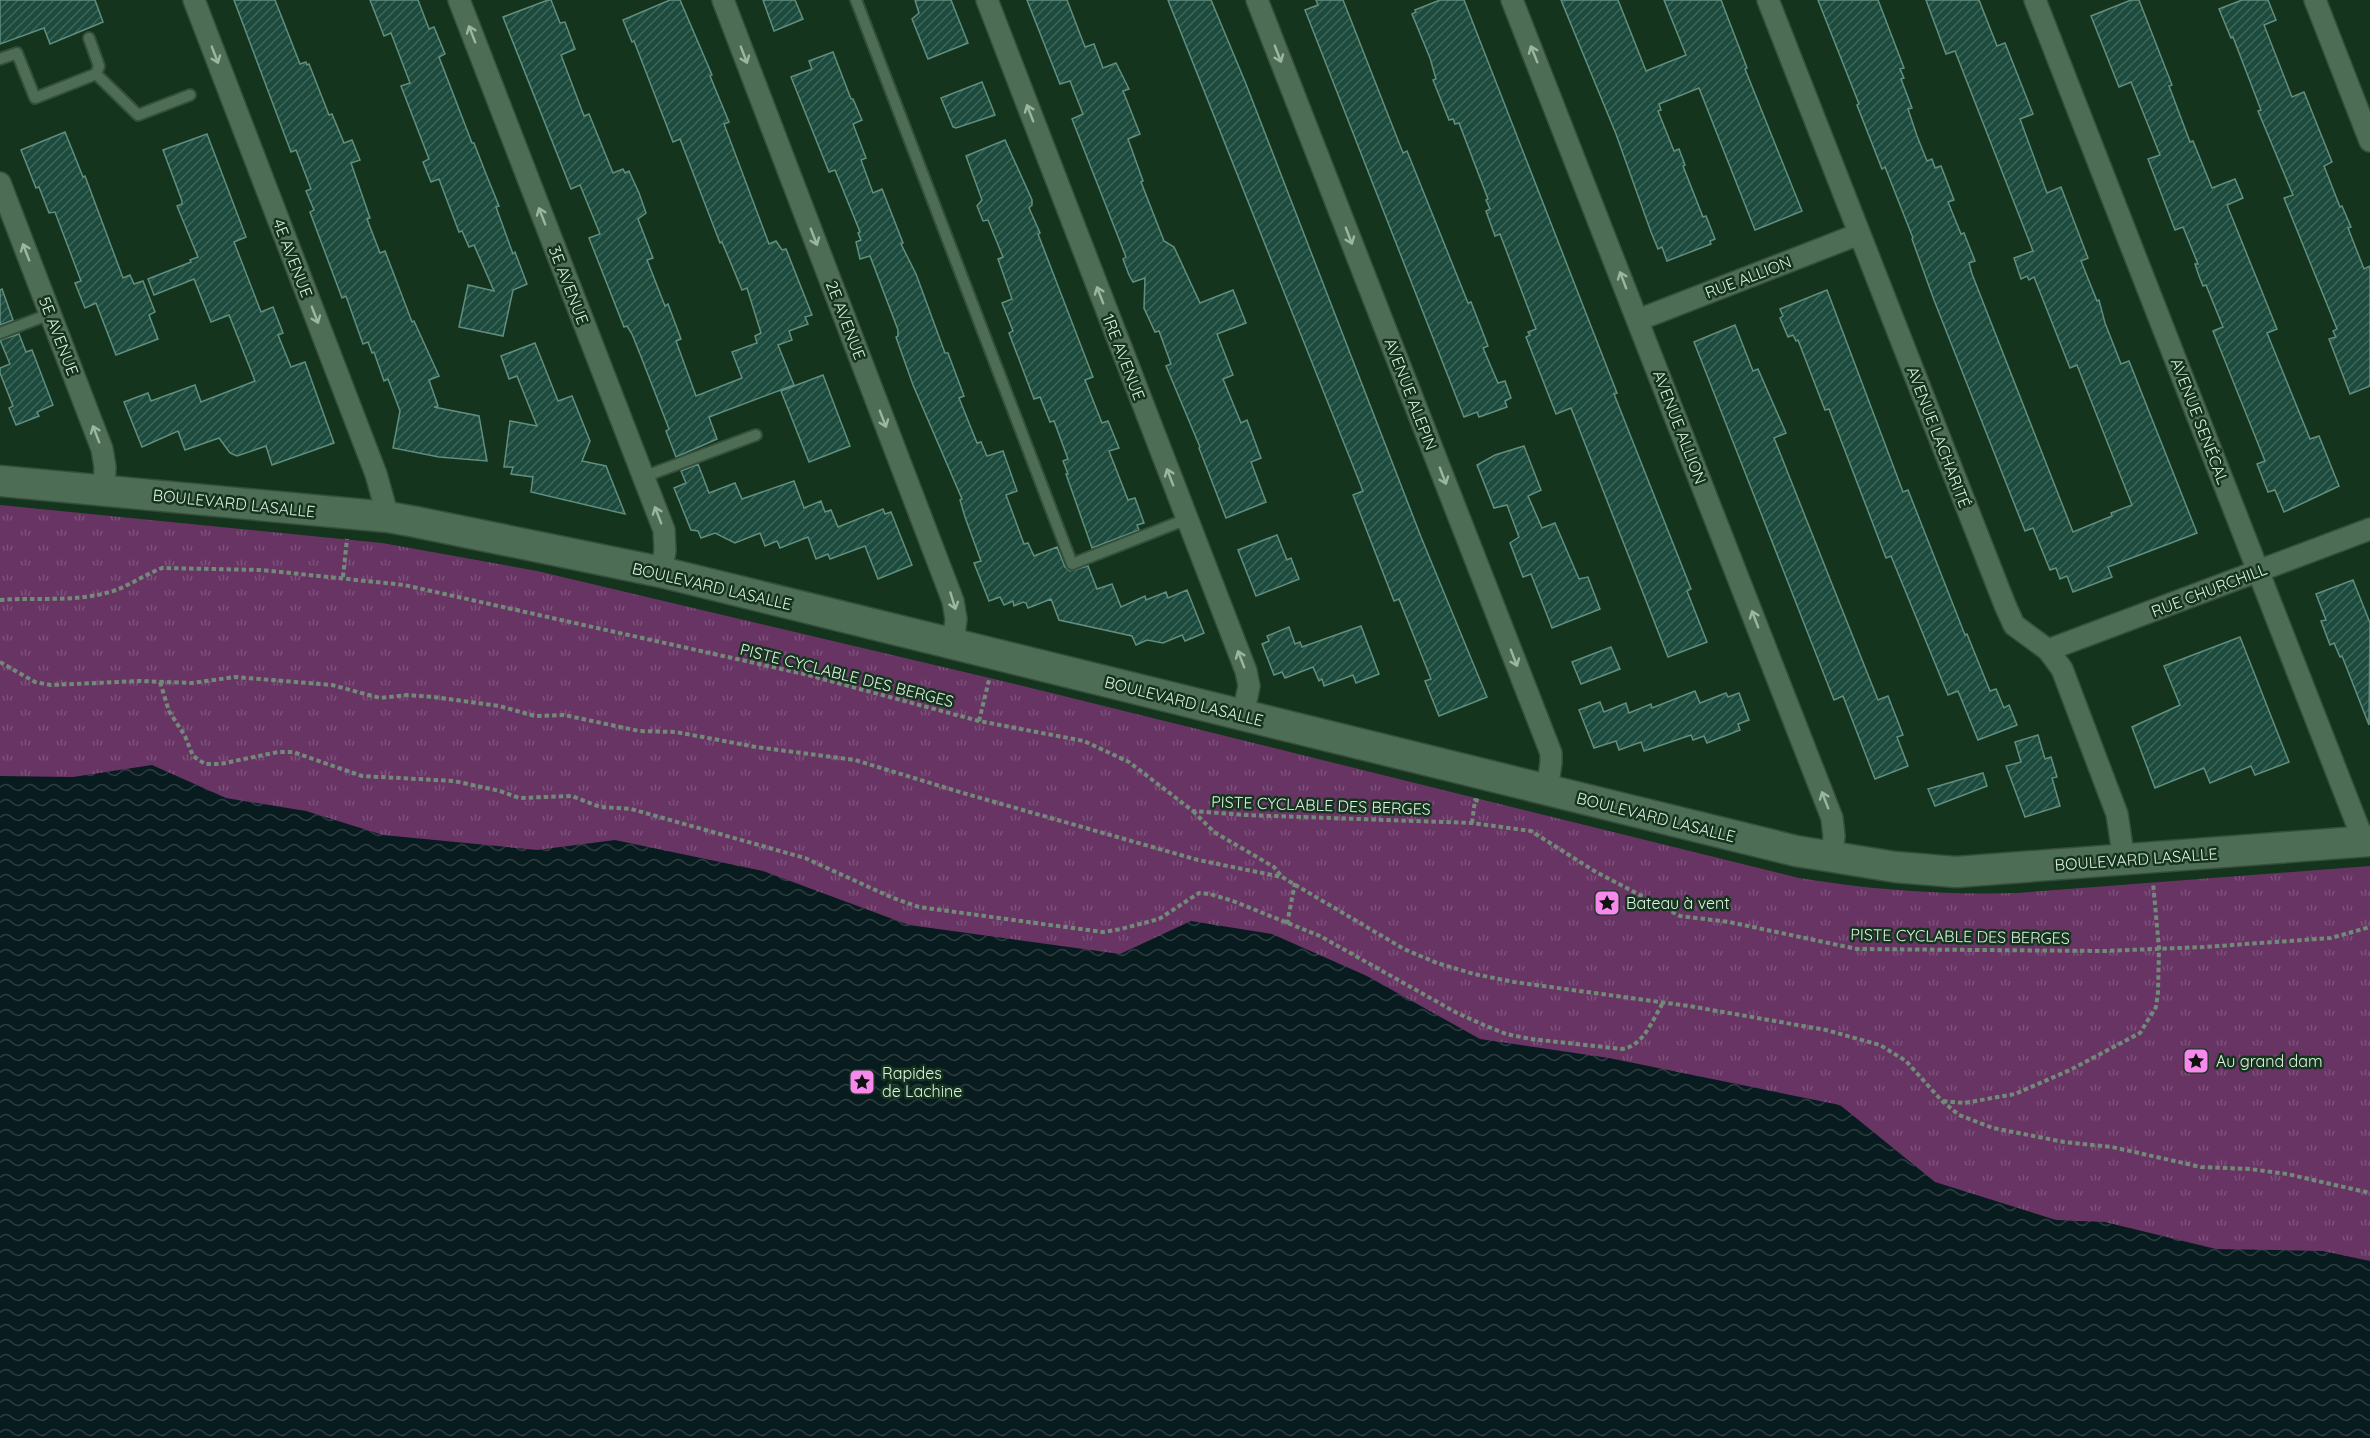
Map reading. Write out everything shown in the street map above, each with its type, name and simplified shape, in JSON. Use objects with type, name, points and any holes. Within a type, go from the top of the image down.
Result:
[{"type":"main road","name":"BOULEVARD LASALLE","points":[[0,481],[388,518],[661,572],[1796,851],[1895,867],[1956,872],[2367,842]]},
{"type":"street","name":"4E AVENUE","points":[[194,0],[376,474],[388,518]]},
{"type":"street","name":"3E AVENUE","points":[[459,0],[664,530],[665,551],[661,572]]},
{"type":"street","name":"2E AVENUE","points":[[723,0],[953,601],[956,619],[953,643]]},
{"type":"street","name":"1RE AVENUE","points":[[987,0],[1248,679],[1248,694],[1243,715]]},
{"type":"street","name":"AVENUE ALEPIN","points":[[1257,0],[1548,746],[1552,758],[1547,790]]},
{"type":"street","name":"AVENUE ALLION","points":[[1512,0],[1832,818],[1834,836],[1832,857]]},
{"type":"street","name":"AVENUE LACHARITÉ","points":[[1768,0],[2007,611],[2020,631],[2048,650],[2055,658],[2067,682],[2117,814],[2124,860]]},
{"type":"street","name":"AVENUE SENÉCAL","points":[[2035,0],[2367,842]]},
{"type":"street","points":[[2315,0],[2370,141]]},
{"type":"street","name":"5E AVENUE","points":[[0,183],[104,454],[104,490]]},
{"type":"street","name":"RUE ALLION","points":[[1638,320],[1859,234]]},
{"type":"street","name":"RUE CHURCHILL","points":[[2048,650],[2370,529]]},
{"type":"lane","points":[[856,0],[1072,564],[1187,519]]},
{"type":"lane","points":[[0,59],[17,53],[34,98],[96,74],[99,66],[89,38]]},
{"type":"lane","points":[[96,74],[138,115],[190,95]]},
{"type":"lane","points":[[0,333],[50,314]]},
{"type":"lane","points":[[643,477],[756,435]]},
{"type":"path","points":[[343,577],[348,530]]},
{"type":"path","name":"PISTE CYCLABLE DES BERGES","points":[[0,600],[82,598],[116,590],[147,573],[162,568],[262,570],[343,577],[427,590],[804,674],[979,721],[1084,741],[1129,762],[1193,811],[1472,823],[1531,831],[1596,872],[1680,916],[1729,922],[1857,949],[2104,951],[2204,948],[2331,938],[2370,927]]},
{"type":"path","points":[[0,662],[35,682],[51,685],[192,683],[236,677],[332,685],[380,698],[407,695],[434,697],[499,706],[535,716],[564,715],[639,730],[676,732],[756,747],[855,760],[1198,860],[1282,877],[1404,949],[1437,963],[1474,974],[1826,1030],[1880,1045],[1906,1061],[1942,1101],[1959,1115],[1993,1128],[2064,1142],[2112,1147],[2200,1167],[2250,1169],[2287,1174],[2370,1193]]},
{"type":"path","points":[[979,721],[992,670]]},
{"type":"path","points":[[160,682],[169,711],[185,736],[193,756],[205,764],[220,764],[278,752],[293,752],[362,776],[454,781],[500,791],[519,798],[572,796],[600,807],[632,809],[805,858],[892,898],[919,907],[1103,932],[1121,930],[1159,919],[1199,893],[1233,901],[1320,936],[1457,1013],[1506,1034],[1531,1039],[1622,1049],[1631,1048],[1638,1043],[1663,1003]]},
{"type":"path","points":[[1472,823],[1475,800],[1486,803]]},
{"type":"path","points":[[1193,811],[1215,832],[1274,867],[1282,877]]},
{"type":"path","points":[[1287,924],[1295,883]]},
{"type":"path","points":[[1942,1101],[1964,1103],[2015,1094],[2070,1070],[2139,1033],[2156,1007],[2158,992],[2159,948],[2153,883]]},
{"type":"green space","name":"Rapides de Lachine","points":[[0,505],[382,543],[537,571],[1015,684],[1799,878],[1881,889],[2017,893],[2370,866],[2370,1438],[0,1438]]},
{"type":"water","name":"Rapides de Lachine","points":[[152,765],[226,798],[306,811],[383,835],[537,850],[615,840],[763,871],[909,925],[1120,954],[1191,921],[1272,934],[1367,976],[1480,1039],[1609,1058],[1840,1105],[1935,1182],[2056,1220],[2105,1222],[2216,1249],[2323,1251],[2370,1261],[2370,1438],[0,1438],[0,776],[73,777]]},
{"type":"building","points":[[0,0],[95,0],[103,22],[50,44],[44,28],[0,44]]},
{"type":"building","points":[[234,0],[275,0],[300,64],[306,62],[307,65],[309,64],[329,115],[332,114],[344,143],[352,140],[360,160],[351,163],[370,218],[367,219],[380,253],[385,251],[412,322],[414,321],[439,376],[429,380],[438,406],[434,407],[479,416],[487,461],[439,457],[393,448],[400,411],[388,379],[384,381],[374,352],[372,353],[368,342],[363,344],[346,296],[342,298],[310,212],[314,210],[306,191],[311,189],[296,150],[291,152]]},
{"type":"building","points":[[370,0],[418,0],[429,29],[434,27],[445,54],[439,57],[499,206],[496,207],[513,254],[515,252],[527,284],[513,290],[503,336],[459,327],[468,285],[494,291],[474,245],[469,247],[462,231],[459,232],[439,179],[431,182],[423,162],[429,159],[401,86],[410,83],[391,33],[384,36]]},
{"type":"building","points":[[551,0],[560,23],[565,22],[575,49],[561,55],[584,116],[589,114],[613,173],[623,169],[625,173],[629,171],[639,193],[646,213],[638,219],[653,258],[647,260],[665,306],[668,304],[681,339],[676,341],[696,396],[742,378],[732,352],[757,343],[755,336],[761,333],[747,288],[742,290],[722,242],[720,243],[680,139],[673,142],[634,41],[632,42],[623,20],[670,0],[680,0],[712,75],[710,76],[729,122],[724,124],[769,244],[776,241],[782,250],[786,249],[812,315],[805,317],[808,324],[789,331],[792,340],[778,345],[794,385],[709,417],[717,439],[676,457],[666,431],[669,429],[640,354],[632,334],[627,326],[624,327],[589,238],[600,234],[580,185],[571,189],[503,17]]},
{"type":"building","points":[[763,0],[795,0],[803,19],[774,31]]},
{"type":"building","points":[[915,0],[951,0],[968,43],[928,59],[912,19],[919,13]]},
{"type":"building","points":[[1027,0],[1067,0],[1085,47],[1094,44],[1103,68],[1116,63],[1129,89],[1123,91],[1140,134],[1128,139],[1143,181],[1141,182],[1164,241],[1174,247],[1200,303],[1233,290],[1246,323],[1217,334],[1233,375],[1223,379],[1241,423],[1247,420],[1261,458],[1251,462],[1266,502],[1226,518],[1200,447],[1166,366],[1171,364],[1159,331],[1155,332],[1144,308],[1145,278],[1133,282],[1129,275],[1123,259],[1126,257],[1072,119],[1083,114],[1070,81],[1060,84]]},
{"type":"building","points":[[1168,0],[1211,0],[1246,84],[1421,537],[1487,697],[1439,716],[1425,681],[1431,679],[1399,599],[1394,601],[1353,495],[1363,491]]},
{"type":"building","points":[[1316,0],[1343,0],[1403,153],[1407,151],[1468,303],[1471,302],[1488,346],[1483,348],[1498,383],[1505,381],[1511,398],[1505,401],[1507,407],[1479,417],[1477,412],[1464,417],[1305,10],[1318,5]]},
{"type":"building","points":[[1440,0],[1464,0],[1691,589],[1687,591],[1707,642],[1668,657],[1571,408],[1556,414],[1526,337],[1530,335],[1528,332],[1536,329],[1500,234],[1495,236],[1486,211],[1490,209],[1486,200],[1488,199],[1459,123],[1455,124],[1453,119],[1449,120],[1433,80],[1436,79],[1430,58],[1412,14],[1416,12],[1415,10]]},
{"type":"building","points":[[1561,0],[1618,0],[1646,71],[1686,55],[1664,0],[1721,0],[1747,68],[1745,69],[1802,211],[1755,230],[1699,88],[1659,104],[1661,110],[1658,111],[1674,151],[1679,149],[1685,165],[1683,166],[1703,217],[1706,216],[1715,239],[1710,241],[1711,244],[1667,261],[1662,247],[1658,249],[1651,232],[1616,134]]},
{"type":"building","points":[[1818,0],[1878,0],[1904,68],[1900,69],[1904,78],[1901,79],[1912,108],[1908,109],[1917,136],[1927,161],[1932,159],[1935,168],[1941,166],[1954,200],[1948,202],[1975,261],[1969,263],[1972,274],[2073,532],[2132,505],[2077,365],[2070,368],[2034,277],[2029,280],[2027,276],[2021,279],[2014,258],[2033,251],[1955,51],[1946,54],[1926,0],[1979,0],[1997,46],[2005,43],[2033,114],[2020,119],[2047,193],[2061,187],[2088,258],[2081,261],[2097,301],[2099,300],[2105,323],[2121,364],[2129,361],[2197,533],[2108,567],[2112,577],[2073,592],[2067,576],[2060,579],[2056,568],[2050,570],[2033,528],[2025,531],[1934,300],[1913,238],[1885,167],[1882,169]]},
{"type":"building","points":[[2131,0],[2139,0],[2172,85],[2169,86],[2190,142],[2193,141],[2212,188],[2235,179],[2243,198],[2227,205],[2277,329],[2267,333],[2310,439],[2319,436],[2339,486],[2284,512],[2275,490],[2268,492],[2257,464],[2265,461],[2213,331],[2223,327],[2206,285],[2203,286],[2199,276],[2195,264],[2198,264],[2183,227],[2175,230],[2148,159],[2160,155],[2131,82],[2119,87],[2091,16]]},
{"type":"building","points":[[2242,0],[2268,0],[2276,20],[2264,25],[2292,97],[2304,92],[2332,162],[2324,166],[2340,207],[2342,206],[2351,227],[2348,228],[2364,269],[2370,266],[2370,386],[2350,394],[2329,339],[2336,337],[2333,331],[2337,329],[2284,198],[2293,195],[2258,111],[2261,110],[2233,37],[2231,38],[2219,9]]},
{"type":"building","points":[[833,52],[851,99],[862,120],[853,124],[866,158],[861,160],[873,193],[882,189],[903,243],[901,244],[916,274],[945,353],[948,353],[964,396],[959,398],[977,443],[981,442],[987,456],[1003,451],[1017,491],[1006,495],[1024,544],[1028,543],[1034,556],[1057,547],[1065,567],[1070,571],[1088,566],[1097,589],[1112,584],[1121,607],[1145,596],[1146,600],[1166,592],[1168,598],[1187,590],[1204,633],[1185,641],[1182,635],[1163,643],[1147,640],[1136,645],[1132,636],[1059,620],[1051,599],[1028,608],[1023,602],[1014,606],[1013,601],[1004,605],[1000,597],[989,601],[974,563],[981,561],[965,517],[960,500],[962,499],[913,385],[896,337],[898,330],[870,256],[860,259],[856,242],[861,240],[858,233],[860,232],[835,170],[829,172],[791,77],[812,69],[809,61]]},
{"type":"building","points":[[982,82],[995,115],[953,127],[941,98]]},
{"type":"building","points":[[65,132],[83,177],[85,176],[123,278],[130,275],[134,284],[143,281],[155,312],[149,315],[158,339],[116,355],[96,303],[85,308],[75,283],[81,281],[55,212],[49,213],[21,150]]},
{"type":"building","points":[[207,134],[246,237],[234,242],[261,312],[273,307],[283,333],[278,335],[291,367],[305,362],[334,443],[272,465],[266,446],[237,456],[230,453],[219,438],[185,450],[178,431],[142,447],[124,402],[148,393],[151,401],[195,385],[201,402],[255,381],[229,315],[211,322],[194,279],[154,295],[148,279],[198,257],[177,206],[182,204],[182,201],[163,150]]},
{"type":"building","points":[[1005,140],[1032,200],[1029,208],[1093,377],[1085,380],[1102,423],[1108,421],[1119,448],[1109,451],[1128,500],[1135,498],[1144,523],[1137,525],[1139,530],[1092,548],[1066,474],[1068,474],[1063,461],[1068,459],[1054,421],[1050,422],[1040,397],[1034,399],[1009,333],[1013,331],[1002,303],[1012,299],[998,259],[1003,257],[988,220],[983,221],[977,206],[982,200],[966,156]]},
{"type":"building","points":[[2,289],[13,320],[0,325],[0,290]]},
{"type":"building","points":[[1827,290],[1903,492],[1908,490],[1965,635],[1967,634],[1990,691],[1996,689],[2004,708],[2009,705],[2017,725],[1978,740],[1958,691],[1948,695],[1891,556],[1886,558],[1829,409],[1825,410],[1798,340],[1796,341],[1793,335],[1788,337],[1780,318],[1783,316],[1780,309]]},
{"type":"building","points":[[1735,325],[1753,371],[1758,369],[1786,433],[1774,438],[1878,700],[1888,696],[1903,735],[1897,737],[1908,766],[1875,779],[1843,696],[1834,700],[1694,342]]},
{"type":"building","points":[[19,334],[26,352],[32,350],[53,405],[37,412],[39,416],[16,425],[9,408],[13,406],[0,373],[0,368],[10,364],[0,340]]},
{"type":"building","points":[[535,343],[558,401],[572,396],[590,441],[582,461],[606,466],[625,514],[531,492],[533,477],[511,474],[513,467],[504,467],[510,421],[537,426],[517,376],[509,379],[501,356]]},
{"type":"building","points":[[823,375],[850,446],[809,462],[781,391]]},
{"type":"building","points":[[1524,446],[1541,490],[1528,496],[1542,528],[1555,523],[1579,579],[1588,577],[1600,609],[1552,628],[1531,574],[1523,577],[1510,543],[1519,537],[1507,505],[1494,508],[1477,465],[1495,455]]},
{"type":"building","points":[[698,464],[709,493],[735,483],[742,499],[794,481],[804,508],[821,501],[825,512],[831,510],[838,527],[883,509],[885,514],[891,512],[912,565],[878,579],[865,546],[830,559],[828,554],[816,559],[808,537],[780,548],[777,541],[765,546],[760,533],[735,543],[715,533],[701,538],[698,531],[691,530],[674,488],[686,483],[681,471]]},
{"type":"building","points":[[1277,535],[1287,560],[1291,558],[1299,579],[1256,596],[1238,550]]},
{"type":"building","points":[[2353,580],[2370,623],[2369,725],[2342,656],[2340,657],[2334,643],[2330,645],[2321,621],[2326,620],[2316,594]]},
{"type":"building","points":[[1361,626],[1379,674],[1356,683],[1353,675],[1324,686],[1322,679],[1319,681],[1313,667],[1285,678],[1282,672],[1274,675],[1262,644],[1269,641],[1267,636],[1289,627],[1295,644],[1300,642],[1302,647]]},
{"type":"building","points":[[2240,637],[2289,762],[2255,775],[2251,766],[2210,783],[2204,768],[2155,788],[2132,727],[2180,705],[2164,666]]},
{"type":"building","points":[[1611,647],[1620,669],[1581,684],[1572,662]]},
{"type":"building","points":[[1695,691],[1700,703],[1726,693],[1728,697],[1739,693],[1749,720],[1738,724],[1740,730],[1707,743],[1704,736],[1693,740],[1691,735],[1644,751],[1641,742],[1619,750],[1616,741],[1594,748],[1579,710],[1600,702],[1604,712],[1626,703],[1629,713],[1651,704],[1652,708]]},
{"type":"building","points":[[2038,735],[2045,759],[2051,757],[2057,777],[2052,778],[2060,806],[2025,817],[2006,766],[2021,762],[2015,742]]},
{"type":"building","points":[[1983,773],[1987,786],[1935,806],[1928,789]]},
{"type":"place","name":"Bateau à vent","points":[[1607,903]]},
{"type":"place","name":"Au grand dam","points":[[2196,1061]]},
{"type":"place","name":"Rapides de Lachine","points":[[862,1082]]}]
